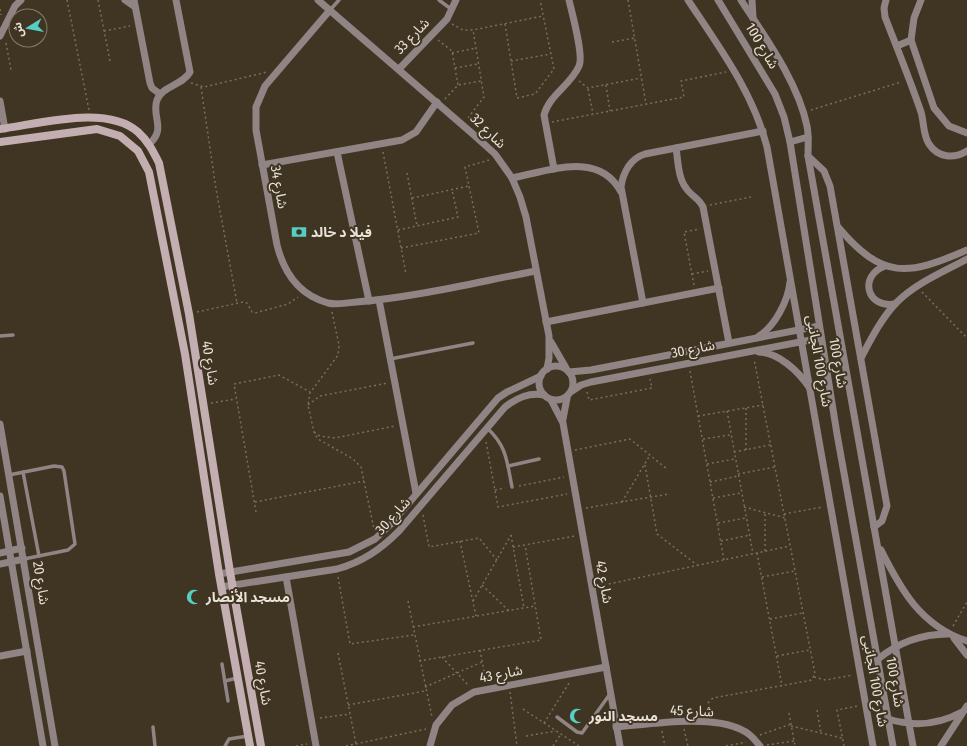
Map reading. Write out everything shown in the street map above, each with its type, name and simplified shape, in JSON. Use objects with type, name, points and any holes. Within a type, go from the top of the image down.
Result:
[{"type":"street","points":[[0,36],[14,6],[21,0]]},
{"type":"street","points":[[125,0],[134,3],[150,83],[152,88],[160,94]]},
{"type":"street","points":[[149,144],[157,135],[158,129],[156,100],[160,94],[187,78],[190,72],[190,65],[176,0]]},
{"type":"street","name":"شارع 32","points":[[318,0],[495,154],[512,178],[520,196],[526,216],[549,336],[554,348],[568,370]]},
{"type":"street","name":"شارع 33","points":[[399,69],[447,19],[453,10],[456,0]]},
{"type":"street","points":[[554,169],[544,124],[546,107],[573,76],[580,66],[581,59],[569,0]]},
{"type":"street","name":"شارع 100 الجانبى","points":[[688,0],[734,70],[746,91],[763,131],[802,341],[873,746]]},
{"type":"street","name":"شارع 100","points":[[718,0],[775,94],[784,117],[790,142],[821,338],[893,746]]},
{"type":"street","name":"شارع 100","points":[[741,0],[773,49],[791,83],[802,112],[808,137],[808,156],[913,746]]},
{"type":"street","points":[[752,0],[754,20]]},
{"type":"street","points":[[886,0],[884,8],[885,17],[921,113],[925,134],[929,144],[937,152],[948,157],[960,155],[967,151]]},
{"type":"street","points":[[921,0],[914,18],[911,40],[934,108],[949,126],[967,133]]},
{"type":"street","name":"شارع 34","points":[[330,10],[265,86],[256,107],[256,130],[281,262],[290,278],[303,291],[316,299],[331,304],[378,300],[536,271]]},
{"type":"street","points":[[896,46],[911,40]]},
{"type":"street","points":[[0,101],[2,129]]},
{"type":"street","points":[[262,165],[402,140],[410,137],[416,132],[438,103]]},
{"type":"street","points":[[921,113],[934,108]]},
{"type":"street","name":"شارع 40","points":[[2,129],[90,117],[107,118],[123,123],[138,132],[149,144],[159,163],[189,314],[230,572],[261,746]]},
{"type":"street","name":"شارع 40","points":[[0,142],[97,129],[120,136],[138,152],[149,172],[184,354],[221,587],[250,746]]},
{"type":"street","points":[[643,303],[622,194],[622,179],[634,159],[645,154],[763,131]]},
{"type":"street","points":[[790,142],[808,137]]},
{"type":"street","points":[[676,148],[683,182],[689,192],[696,197],[703,207],[729,343]]},
{"type":"street","points":[[337,152],[369,301]]},
{"type":"street","points":[[808,156],[819,165],[828,178],[838,227],[887,506],[882,521],[874,527]]},
{"type":"street","points":[[512,178],[580,165],[590,167],[609,177],[622,194]]},
{"type":"street","points":[[838,227],[865,254],[885,266],[905,269],[923,268],[967,250]]},
{"type":"street","points":[[861,358],[873,335],[895,304],[912,290],[967,259]]},
{"type":"street","points":[[885,266],[879,268],[870,278],[869,291],[872,297],[882,304],[895,304]]},
{"type":"street","points":[[754,338],[766,330],[782,306],[789,287],[790,276]]},
{"type":"street","points":[[546,322],[719,288]]},
{"type":"street","points":[[378,300],[416,494]]},
{"type":"street","name":"شارع 30","points":[[568,370],[591,370],[819,326]]},
{"type":"street","name":"شارع 32","points":[[546,369],[549,358],[549,336]]},
{"type":"street","name":"شارع 30","points":[[572,391],[586,383],[821,338]]},
{"type":"street","points":[[752,351],[770,354],[778,358],[798,374],[810,389]]},
{"type":"street","points":[[557,366],[568,370],[573,380],[572,391],[567,398],[559,401],[551,400],[544,396],[539,386],[541,376],[546,369],[557,366]]},
{"type":"street","name":"شارع 30","points":[[219,574],[349,552],[376,539],[391,524],[498,398],[507,392],[541,376]]},
{"type":"street","name":"شارع 30","points":[[221,587],[337,569],[360,561],[386,544],[487,428],[513,401],[530,394],[544,396]]},
{"type":"street","name":"شارع 42","points":[[563,423],[567,398]]},
{"type":"street","name":"شارع 42","points":[[551,400],[563,423],[620,746]]},
{"type":"street","name":"شارع 20","points":[[0,424],[55,746]]},
{"type":"street","name":"شارع 20","points":[[0,496],[43,746]]},
{"type":"street","points":[[877,542],[896,578],[919,611],[950,635],[967,654]]},
{"type":"street","points":[[0,553],[22,548]]},
{"type":"street","points":[[0,564],[24,559]]},
{"type":"street","points":[[254,568],[252,576],[256,582]]},
{"type":"street","points":[[286,577],[315,744]]},
{"type":"street","points":[[878,659],[896,647],[917,638],[950,635],[967,640]]},
{"type":"street","points":[[0,656],[27,654],[40,655]]},
{"type":"street","name":"شارع 43","points":[[430,746],[436,725],[452,705],[474,692],[606,667]]},
{"type":"street","points":[[941,746],[967,706]]},
{"type":"street","points":[[888,719],[909,724],[933,723],[948,719],[962,712]]},
{"type":"street","name":"شارع 45","points":[[616,727],[683,721],[711,723],[742,729],[762,746]]},
{"type":"lane","points":[[330,10],[339,0]]},
{"type":"lane","points":[[439,0],[453,10]]},
{"type":"lane","points":[[0,336],[13,335]]},
{"type":"lane","points":[[390,359],[473,343]]},
{"type":"lane","points":[[487,428],[496,436],[503,446],[512,487]]},
{"type":"lane","points":[[508,466],[539,459]]},
{"type":"lane","points":[[9,475],[58,466],[64,471],[75,544],[68,550],[24,559]]},
{"type":"lane","points":[[23,472],[39,556]]},
{"type":"lane","points":[[222,664],[228,701]]},
{"type":"lane","points":[[225,681],[237,678]]},
{"type":"lane","points":[[557,716],[577,732],[582,733],[610,694]]},
{"type":"lane","points":[[153,728],[155,746]]},
{"type":"lane","points":[[226,746],[229,739],[248,736]]},
{"type":"path","points":[[67,0],[90,117]]},
{"type":"path","points":[[98,0],[110,61]]},
{"type":"path","points":[[505,24],[517,98],[535,94],[554,69],[540,0]]},
{"type":"path","points":[[628,0],[646,104]]},
{"type":"path","points":[[447,19],[454,26],[463,30],[473,30],[543,16]]},
{"type":"path","points":[[104,31],[138,24]]},
{"type":"path","points":[[463,125],[484,97],[473,30]]},
{"type":"path","points":[[431,35],[452,53],[458,85]]},
{"type":"path","points":[[612,42],[635,38]]},
{"type":"path","points":[[452,53],[476,48]]},
{"type":"path","points":[[511,61],[551,54]]},
{"type":"path","points":[[455,68],[478,64]]},
{"type":"path","points":[[187,78],[195,86],[201,87],[280,69]]},
{"type":"path","points":[[544,124],[684,97],[681,81],[734,70]]},
{"type":"path","points":[[573,76],[588,88],[593,114]]},
{"type":"path","points":[[588,88],[642,78]]},
{"type":"path","points":[[802,112],[909,80]]},
{"type":"path","points":[[438,103],[458,85],[481,81]]},
{"type":"path","points":[[605,85],[610,111]]},
{"type":"path","points":[[201,87],[216,188],[237,303]]},
{"type":"path","points":[[381,144],[406,274]]},
{"type":"path","points":[[401,248],[479,232],[465,167],[487,162],[495,154]]},
{"type":"path","points":[[408,173],[417,226]]},
{"type":"path","points":[[412,198],[469,186]]},
{"type":"path","points":[[398,230],[458,217],[452,190]]},
{"type":"path","points":[[703,207],[752,197]]},
{"type":"path","points":[[696,293],[684,232],[707,227]]},
{"type":"path","points":[[692,274],[715,270]]},
{"type":"path","points":[[912,290],[926,294],[967,338]]},
{"type":"path","points":[[189,314],[237,303],[247,303],[252,312],[256,313],[288,304],[294,301],[303,291]]},
{"type":"path","points":[[331,304],[339,345],[338,355],[310,392],[308,405],[314,432],[318,439],[357,463],[360,467],[376,539]]},
{"type":"path","points":[[752,351],[815,674],[814,677]]},
{"type":"path","points":[[689,363],[724,560]]},
{"type":"path","points":[[586,383],[589,400],[652,388],[649,371]]},
{"type":"path","points":[[256,512],[234,384],[279,375],[310,392]]},
{"type":"path","points":[[308,405],[320,396],[394,381]]},
{"type":"path","points":[[203,405],[236,399]]},
{"type":"path","points":[[698,416],[763,405]]},
{"type":"path","points":[[746,408],[746,450]]},
{"type":"path","points":[[727,411],[753,554]]},
{"type":"path","points":[[314,432],[320,436],[335,438],[403,424]]},
{"type":"path","points":[[703,440],[731,434]]},
{"type":"path","points":[[568,451],[630,438],[667,469]]},
{"type":"path","points":[[734,452],[770,445]]},
{"type":"path","points":[[622,502],[650,455]]},
{"type":"path","points":[[707,464],[736,459]]},
{"type":"path","points":[[645,465],[657,534],[697,565]]},
{"type":"path","points":[[710,482],[775,467]]},
{"type":"path","points":[[495,490],[572,475]]},
{"type":"path","points":[[255,502],[364,481]]},
{"type":"path","points":[[713,498],[742,493]]},
{"type":"path","points":[[578,509],[669,494]]},
{"type":"path","points":[[421,505],[429,547],[479,538],[497,560]]},
{"type":"path","points":[[784,514],[831,505]]},
{"type":"path","points":[[744,507],[785,518]]},
{"type":"path","points":[[765,512],[765,551]]},
{"type":"path","points":[[718,523],[746,518]]},
{"type":"path","points":[[473,602],[511,535],[524,608]]},
{"type":"path","points":[[513,547],[582,535]]},
{"type":"path","points":[[721,541],[750,536]]},
{"type":"path","points":[[460,541],[476,617]]},
{"type":"path","points":[[420,661],[541,640],[524,545]]},
{"type":"path","points":[[592,587],[790,546]]},
{"type":"path","points":[[757,553],[782,686]]},
{"type":"path","points":[[337,569],[350,644],[414,634]]},
{"type":"path","points":[[762,577],[795,571]]},
{"type":"path","points":[[482,585],[509,611]]},
{"type":"path","points":[[346,746],[416,733],[436,725],[430,711],[424,687],[408,601]]},
{"type":"path","points":[[950,635],[967,602]]},
{"type":"path","points":[[413,627],[535,606]]},
{"type":"path","points":[[770,619],[803,613]]},
{"type":"path","points":[[480,650],[487,690]]},
{"type":"path","points":[[776,656],[810,650]]},
{"type":"path","points":[[338,653],[356,744]]},
{"type":"path","points":[[442,657],[474,692]]},
{"type":"path","points":[[424,687],[482,662]]},
{"type":"path","points":[[544,723],[576,673]]},
{"type":"path","points":[[711,723],[708,703],[711,698],[807,681],[814,677],[826,680],[860,674]]},
{"type":"path","points":[[509,685],[517,746]]},
{"type":"path","points":[[348,705],[425,691]]},
{"type":"path","points":[[844,746],[837,710],[866,704]]},
{"type":"path","points":[[523,709],[579,746]]},
{"type":"path","points":[[817,710],[821,733]]},
{"type":"path","points":[[311,720],[350,714]]},
{"type":"path","points":[[789,714],[795,746]]},
{"type":"path","points":[[683,721],[688,746]]},
{"type":"path","points":[[661,723],[666,746]]},
{"type":"path","points":[[726,746],[745,742],[791,725],[842,738]]},
{"type":"path","points":[[526,736],[556,730]]},
{"type":"path","points":[[553,746],[561,734]]},
{"type":"path","points":[[762,746],[794,741]]},
{"type":"path","points":[[296,746],[315,744]]},
{"type":"place","name":"فيلا د خالد","points":[[299,232]]},
{"type":"place","name":"مسجد الأنصار","points":[[194,597]]},
{"type":"place","name":"مسجد النور","points":[[577,716]]}]
